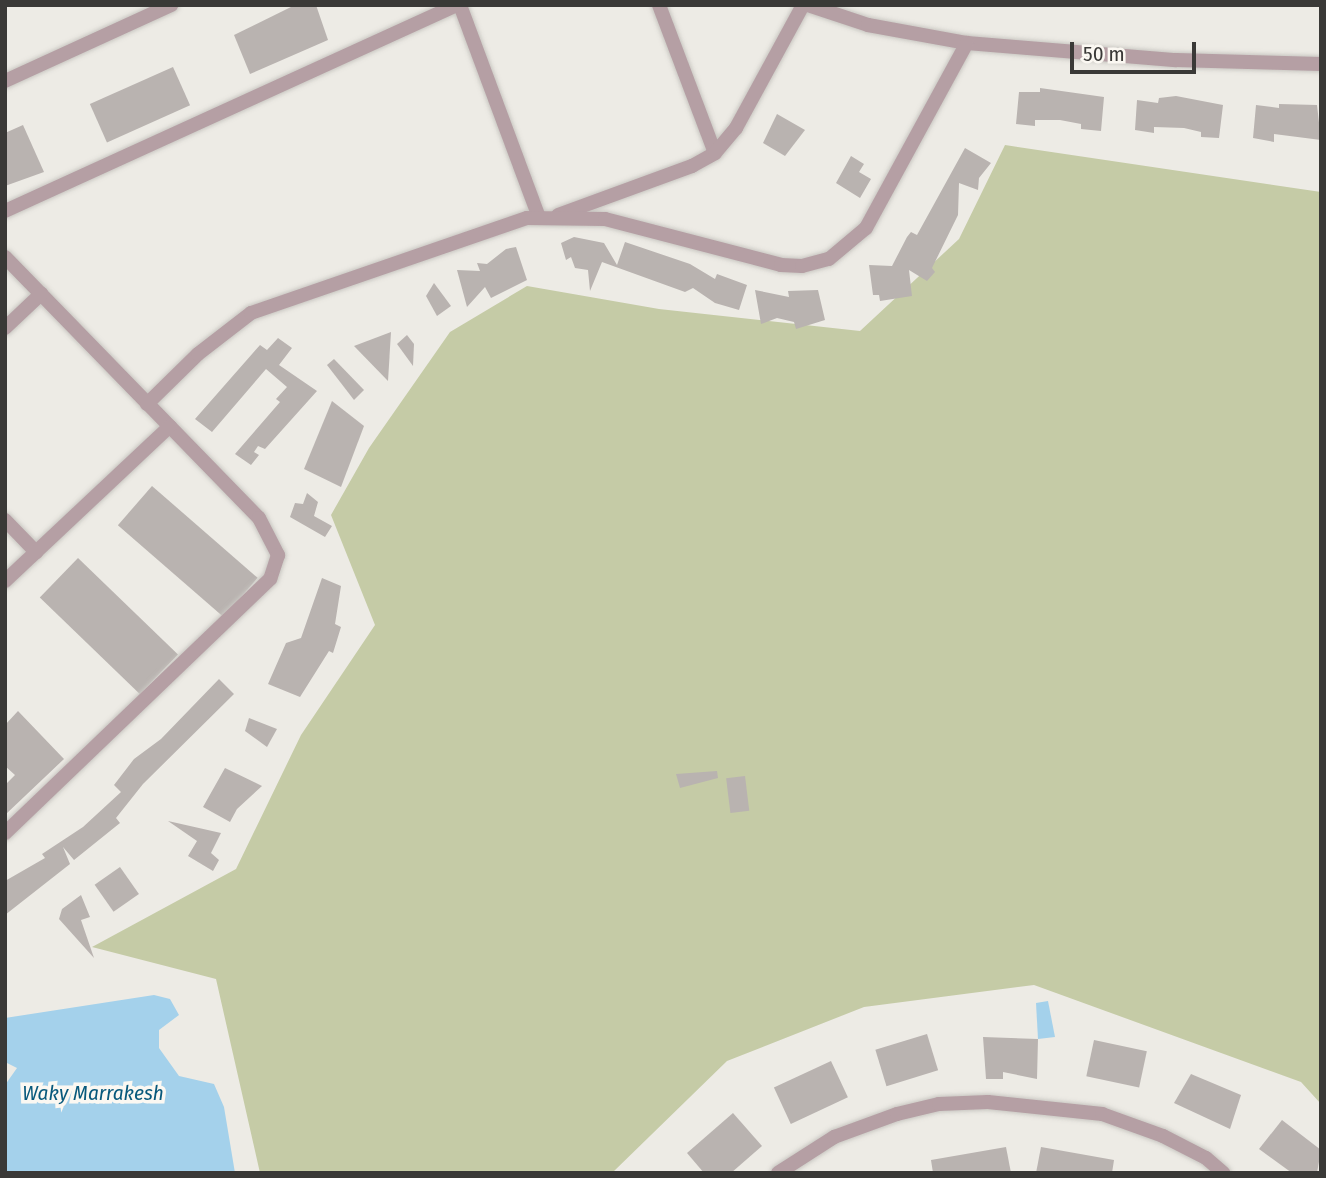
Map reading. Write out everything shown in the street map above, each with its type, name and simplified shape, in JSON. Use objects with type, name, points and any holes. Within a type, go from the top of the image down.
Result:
[{"type":"street","points":[[5,81],[172,5]]},
{"type":"street","points":[[5,211],[459,5],[546,217]]},
{"type":"street","points":[[659,5],[715,153]]},
{"type":"street","points":[[147,404],[198,354],[251,313],[459,239],[546,217],[692,166],[715,153],[736,128],[803,5]]},
{"type":"street","points":[[808,5],[868,25],[967,43],[1176,60],[1321,64]]},
{"type":"street","points":[[546,217],[633,224],[696,245],[781,265],[802,266],[829,259],[866,228],[967,43]]},
{"type":"street","points":[[5,257],[267,527],[278,555],[275,570],[166,683],[5,834]]},
{"type":"street","points":[[5,328],[41,294]]},
{"type":"street","points":[[5,581],[170,426]]},
{"type":"street","points":[[5,520],[36,552]]},
{"type":"street","points":[[778,1173],[834,1137],[897,1114],[939,1104],[988,1102],[1102,1114],[1163,1136],[1206,1158],[1223,1173]]},
{"type":"green space","points":[[1005,145],[1321,192],[1321,1104],[1301,1082],[1034,985],[864,1007],[727,1061],[612,1173],[260,1173],[216,979],[92,947],[236,869],[301,735],[375,625],[331,515],[369,448],[450,332],[527,286],[659,309],[860,331],[959,239]]},
{"type":"water","name":"Waky Marrakesh","points":[[154,995],[170,999],[179,1015],[159,1030],[159,1048],[179,1076],[214,1084],[224,1107],[235,1173],[5,1173],[5,1085],[17,1068],[5,1062],[5,1018]]},
{"type":"water","points":[[1048,1001],[1055,1037],[1038,1039],[1036,1003]]},
{"type":"building","points":[[295,5],[316,5],[328,40],[250,74],[234,35]]},
{"type":"building","points":[[173,67],[190,105],[107,142],[90,104]]},
{"type":"building","points":[[1040,88],[1104,97],[1101,131],[1081,129],[1081,124],[1060,120],[1035,120],[1035,126],[1016,124],[1019,92],[1040,92]]},
{"type":"building","points":[[1176,96],[1223,105],[1219,138],[1201,137],[1201,132],[1184,128],[1154,127],[1154,133],[1135,130],[1137,100],[1158,103],[1159,98]]},
{"type":"building","points":[[1279,104],[1317,105],[1321,140],[1274,134],[1274,142],[1253,138],[1256,105],[1279,108]]},
{"type":"building","points":[[777,114],[805,130],[785,156],[763,143]]},
{"type":"building","points":[[23,125],[44,172],[5,186],[5,133]]},
{"type":"building","points":[[965,148],[991,163],[979,178],[978,190],[959,183],[958,215],[932,268],[935,272],[927,281],[909,270],[912,296],[880,301],[879,295],[873,295],[869,265],[892,266],[911,232],[917,235]]},
{"type":"building","points":[[851,156],[864,164],[859,172],[871,179],[860,198],[836,183]]},
{"type":"building","points":[[574,237],[604,243],[617,265],[625,242],[690,264],[715,279],[717,274],[747,285],[739,310],[715,303],[693,288],[685,292],[602,262],[590,291],[588,270],[575,268],[571,257],[566,260],[561,243]]},
{"type":"building","points":[[516,247],[527,280],[491,298],[485,287],[467,307],[457,270],[480,271],[477,263],[487,264],[506,249]]},
{"type":"building","points":[[434,283],[451,306],[437,316],[426,296]]},
{"type":"building","points":[[755,290],[789,297],[788,291],[818,290],[825,320],[796,329],[794,322],[777,318],[761,324]]},
{"type":"building","points":[[391,332],[388,381],[354,346]]},
{"type":"building","points":[[407,335],[414,344],[413,366],[397,344]]},
{"type":"building","points":[[278,338],[292,348],[279,365],[317,391],[265,449],[258,446],[254,452],[259,455],[251,465],[235,454],[280,402],[276,399],[287,387],[266,369],[212,432],[195,419],[260,345],[267,350]]},
{"type":"building","points":[[334,359],[364,390],[354,400],[327,365]]},
{"type":"building","points":[[332,401],[364,426],[341,487],[304,469]]},
{"type":"building","points":[[152,486],[258,578],[224,617],[118,525]]},
{"type":"building","points":[[307,493],[318,502],[314,516],[332,526],[325,537],[290,517],[295,503],[303,504]]},
{"type":"building","points":[[78,558],[178,655],[140,694],[40,598]]},
{"type":"building","points":[[322,578],[341,586],[335,624],[341,627],[333,653],[329,651],[300,697],[268,684],[286,643],[301,638]]},
{"type":"building","points":[[219,679],[234,694],[143,784],[116,818],[120,823],[74,860],[63,847],[70,864],[5,915],[5,881],[45,858],[42,854],[83,827],[121,792],[114,785],[134,759],[161,739]]},
{"type":"building","points":[[18,711],[64,759],[5,815],[5,785],[15,775],[5,766],[5,725]]},
{"type":"building","points":[[249,718],[277,729],[267,747],[245,731]]},
{"type":"building","points":[[225,768],[262,786],[237,809],[230,822],[203,807]]},
{"type":"building","points":[[717,771],[718,778],[680,788],[676,774]]},
{"type":"building","points":[[745,776],[749,811],[730,813],[726,778]]},
{"type":"building","points":[[168,821],[221,833],[211,853],[219,860],[213,871],[188,856],[197,841]]},
{"type":"building","points":[[120,867],[139,894],[114,912],[95,885]]},
{"type":"building","points":[[81,895],[90,917],[81,920],[94,958],[59,919],[62,909]]},
{"type":"building","points":[[927,1034],[938,1070],[886,1086],[875,1050]]},
{"type":"building","points":[[983,1037],[1038,1039],[1037,1079],[1003,1072],[1003,1079],[986,1079]]},
{"type":"building","points":[[1094,1040],[1147,1051],[1139,1087],[1086,1076]]},
{"type":"building","points":[[831,1061],[848,1097],[791,1124],[774,1088]]},
{"type":"building","points":[[1191,1074],[1241,1095],[1230,1129],[1174,1103]]},
{"type":"building","points":[[733,1113],[762,1146],[731,1173],[704,1173],[687,1153]]},
{"type":"building","points":[[1282,1120],[1321,1150],[1317,1173],[1292,1173],[1259,1149]]},
{"type":"building","points":[[1006,1147],[1011,1173],[933,1173],[931,1160]]},
{"type":"building","points":[[1041,1147],[1114,1160],[1112,1173],[1036,1173]]}]
